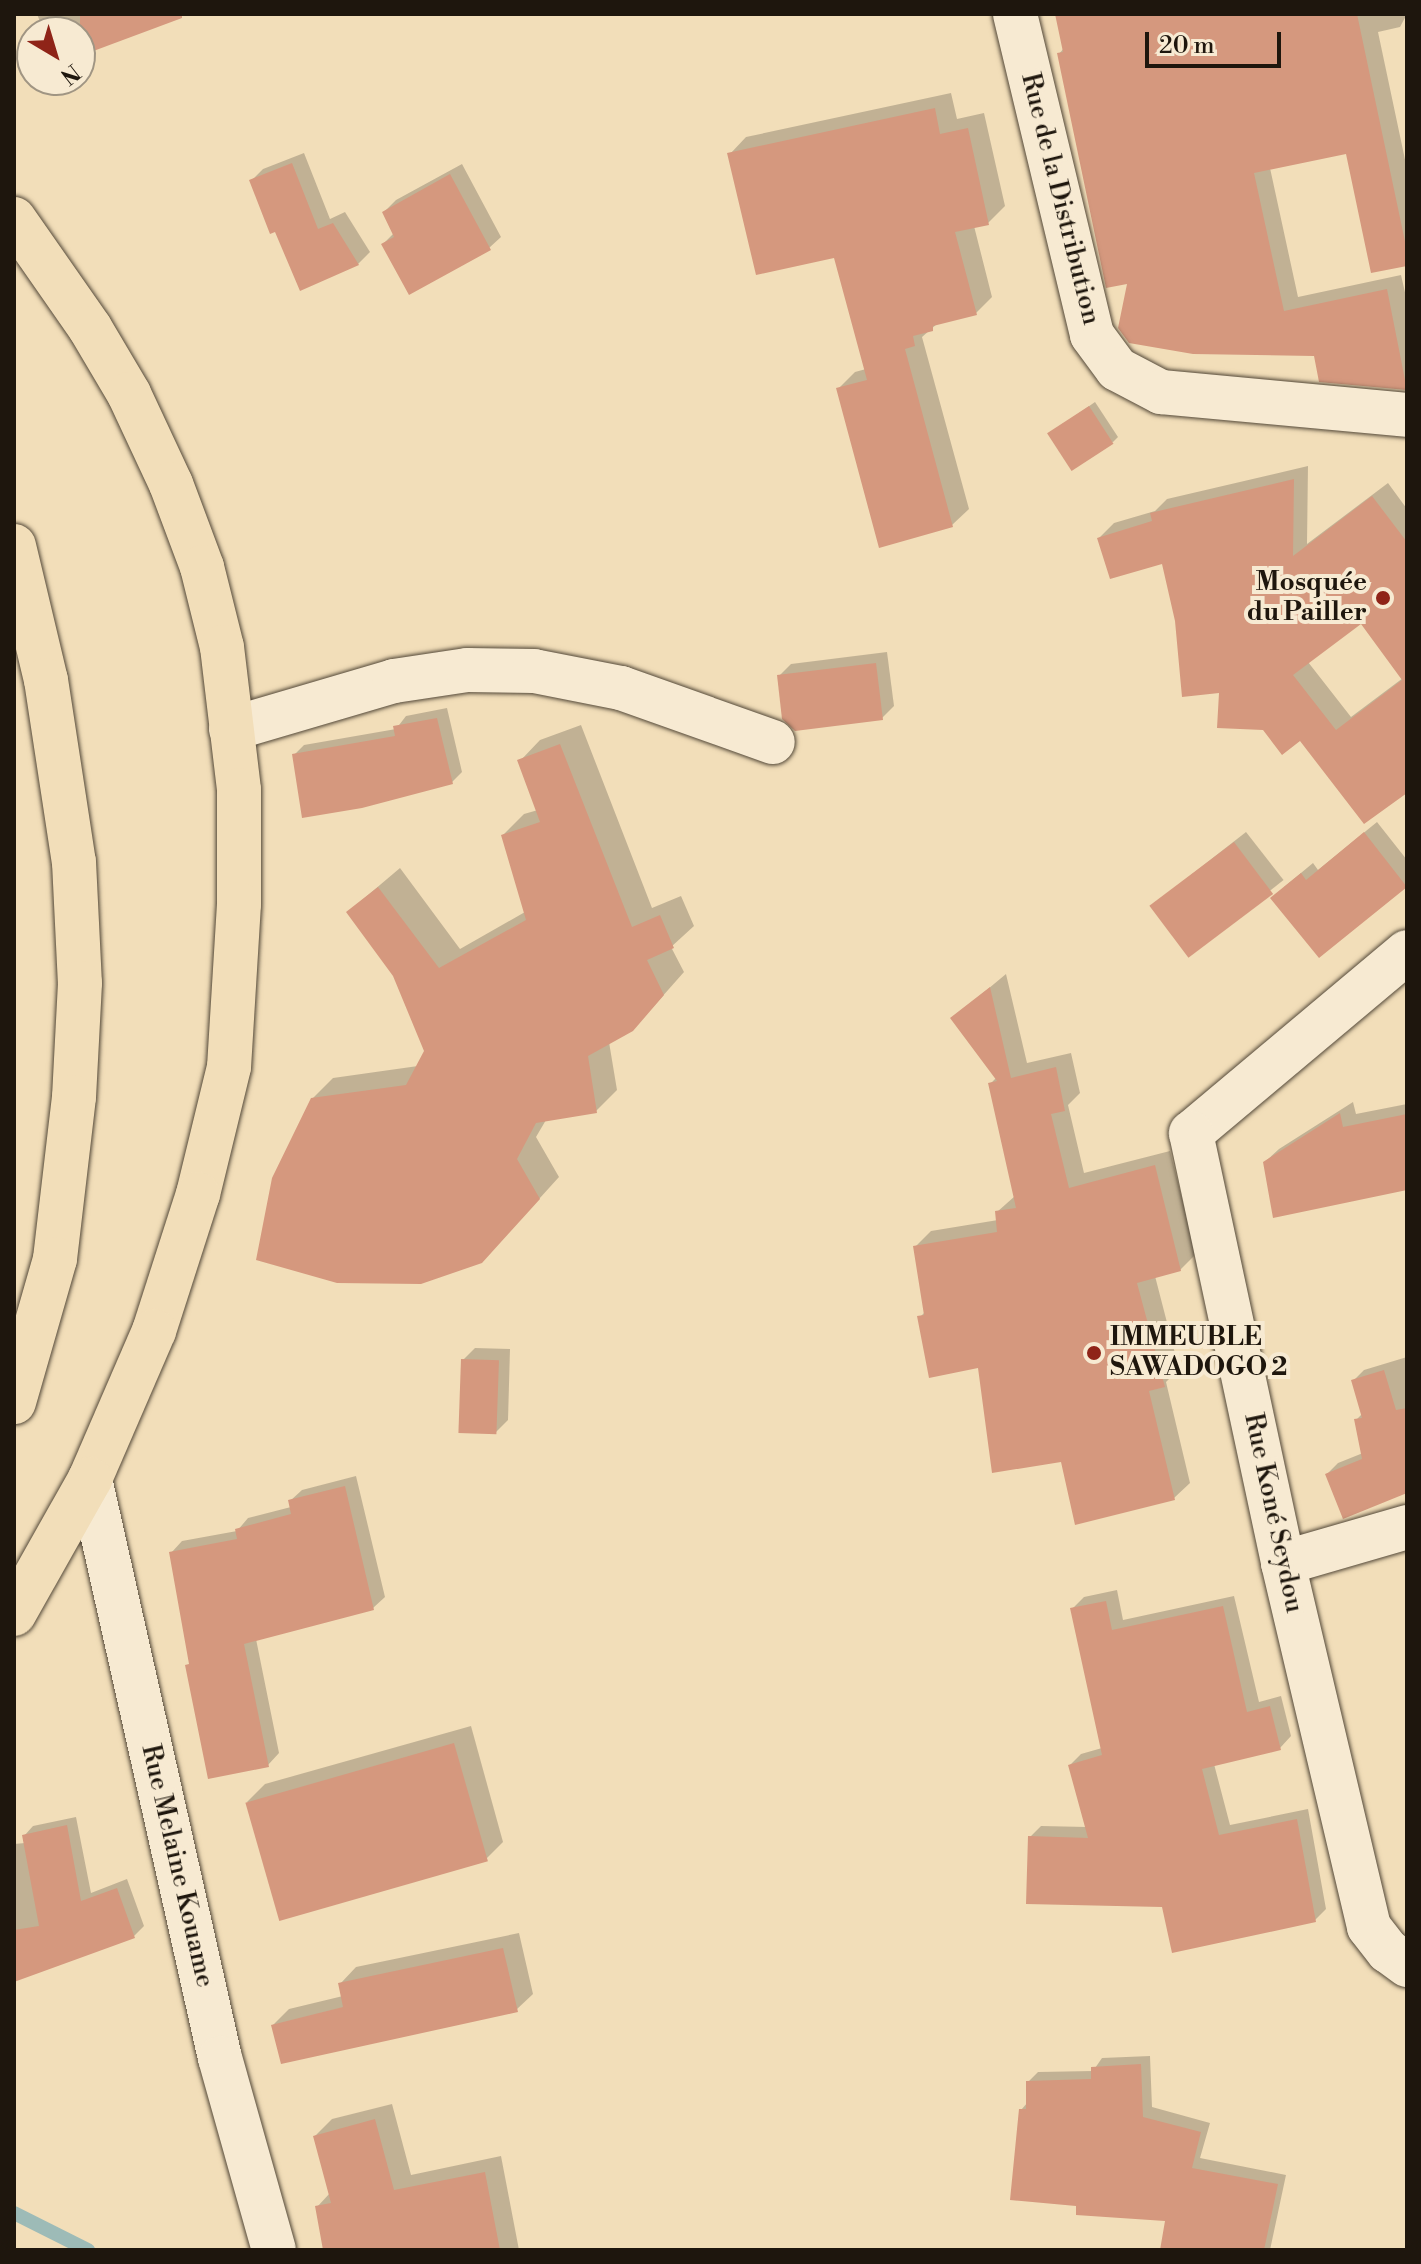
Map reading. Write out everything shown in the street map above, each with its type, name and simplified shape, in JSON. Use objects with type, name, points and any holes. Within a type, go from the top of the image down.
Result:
[{"type":"main road","points":[[14,219],[90,328],[129,394],[171,484],[202,567],[222,647],[239,790],[239,904],[229,1067],[198,1194],[154,1331],[90,1479],[14,1614]]},
{"type":"main road","points":[[14,546],[46,680],[74,862],[80,983],[74,1097],[55,1259],[14,1402]]},
{"type":"street","name":"Rue de la Distribution","points":[[1015,14],[1092,335],[1117,369],[1161,392],[1407,415]]},
{"type":"street","points":[[231,729],[394,681],[467,670],[534,671],[621,688],[773,742]]},
{"type":"street","name":"Rue Koné Seydou","points":[[1407,952],[1191,1133],[1283,1563],[1369,1927],[1388,1951],[1407,1965]]},
{"type":"street","name":"Rue Melaine Kouame","points":[[90,1479],[220,2058],[274,2250]]},
{"type":"street","points":[[1283,1563],[1407,1527]]},
{"type":"building","points":[[182,14],[182,18],[96,50],[96,16],[80,16]]},
{"type":"building","points":[[1055,14],[1357,14],[1407,251],[1407,266],[1371,273],[1346,154],[1254,173],[1284,311],[1387,289],[1407,390],[1319,382],[1314,356],[1193,354],[1129,343],[1118,328],[1127,284],[1106,288],[1057,53],[1063,52]]},
{"type":"building","points":[[935,108],[940,134],[968,128],[989,225],[955,232],[977,315],[933,326],[933,331],[913,336],[915,346],[905,349],[953,527],[879,548],[836,388],[867,380],[834,258],[756,275],[727,153]]},
{"type":"building","points":[[292,163],[318,229],[333,223],[359,265],[300,291],[275,232],[270,234],[249,180]]},
{"type":"building","points":[[450,174],[491,250],[409,295],[381,244],[394,237],[382,212]]},
{"type":"building","points":[[1089,406],[1114,444],[1072,471],[1047,433]]},
{"type":"building","points":[[1294,479],[1293,556],[1372,496],[1407,542],[1407,793],[1364,824],[1300,741],[1282,755],[1263,730],[1217,728],[1219,693],[1182,697],[1175,621],[1162,564],[1110,579],[1097,538],[1152,521],[1150,513]],"holes":[[[1361,624],[1402,680],[1336,730],[1293,675]]]},
{"type":"building","points":[[876,663],[883,720],[795,731],[782,719],[777,675]]},
{"type":"building","points":[[437,718],[453,784],[362,808],[302,818],[292,754],[395,736],[393,726]]},
{"type":"building","points":[[560,744],[632,927],[660,915],[674,948],[647,960],[664,995],[633,1031],[588,1056],[597,1113],[536,1123],[517,1159],[540,1199],[482,1263],[421,1284],[337,1283],[256,1260],[272,1178],[311,1098],[406,1085],[424,1051],[393,976],[346,912],[378,887],[439,968],[526,920],[501,835],[540,822],[517,760]]},
{"type":"building","points":[[1364,832],[1407,887],[1319,958],[1270,898],[1301,873],[1306,880]]},
{"type":"building","points":[[1234,842],[1273,894],[1188,958],[1149,906]]},
{"type":"building","points":[[990,987],[1011,1078],[1056,1067],[1065,1111],[1051,1114],[1069,1188],[1155,1165],[1181,1271],[1137,1283],[1165,1387],[1149,1391],[1175,1500],[1075,1525],[1061,1462],[992,1473],[978,1368],[929,1378],[917,1316],[924,1315],[913,1246],[997,1232],[995,1211],[1016,1208],[988,1083],[997,1081],[950,1018]]},
{"type":"building","points":[[1340,1113],[1343,1127],[1407,1114],[1407,1190],[1273,1218],[1263,1162]]},
{"type":"building","points":[[461,1359],[499,1360],[496,1434],[458,1433]]},
{"type":"building","points":[[1384,1370],[1396,1410],[1407,1408],[1407,1493],[1343,1519],[1325,1474],[1362,1459],[1354,1419],[1362,1418],[1351,1380]]},
{"type":"building","points":[[345,1486],[374,1610],[244,1644],[269,1767],[208,1779],[185,1665],[189,1664],[169,1552],[237,1539],[235,1529],[291,1514],[288,1500]]},
{"type":"building","points":[[1106,1601],[1112,1630],[1223,1606],[1247,1712],[1270,1706],[1281,1750],[1202,1769],[1219,1835],[1297,1819],[1316,1922],[1172,1953],[1162,1907],[1026,1904],[1028,1836],[1088,1838],[1068,1765],[1102,1755],[1070,1608]]},
{"type":"building","points":[[454,1743],[488,1861],[279,1921],[245,1803]]},
{"type":"building","points":[[67,1825],[81,1901],[117,1888],[135,1938],[14,1982],[14,1930],[39,1926],[22,1835]]},
{"type":"building","points":[[503,1948],[518,2012],[281,2064],[271,2025],[343,2007],[338,1983]]},
{"type":"building","points":[[1141,2064],[1143,2117],[1201,2132],[1192,2168],[1278,2184],[1264,2250],[1160,2250],[1165,2221],[1076,2215],[1076,2206],[1010,2200],[1019,2109],[1026,2109],[1026,2081],[1091,2079],[1091,2067]]},
{"type":"building","points":[[375,2119],[394,2190],[485,2172],[500,2250],[323,2250],[315,2206],[331,2203],[313,2136]]},
{"type":"waterway","points":[[14,2213],[88,2250]]},
{"type":"place","name":"Mosquée du Pailler","points":[[1383,598]]},
{"type":"place","name":"IMMEUBLE SAWADOGO 2","points":[[1094,1353]]}]
